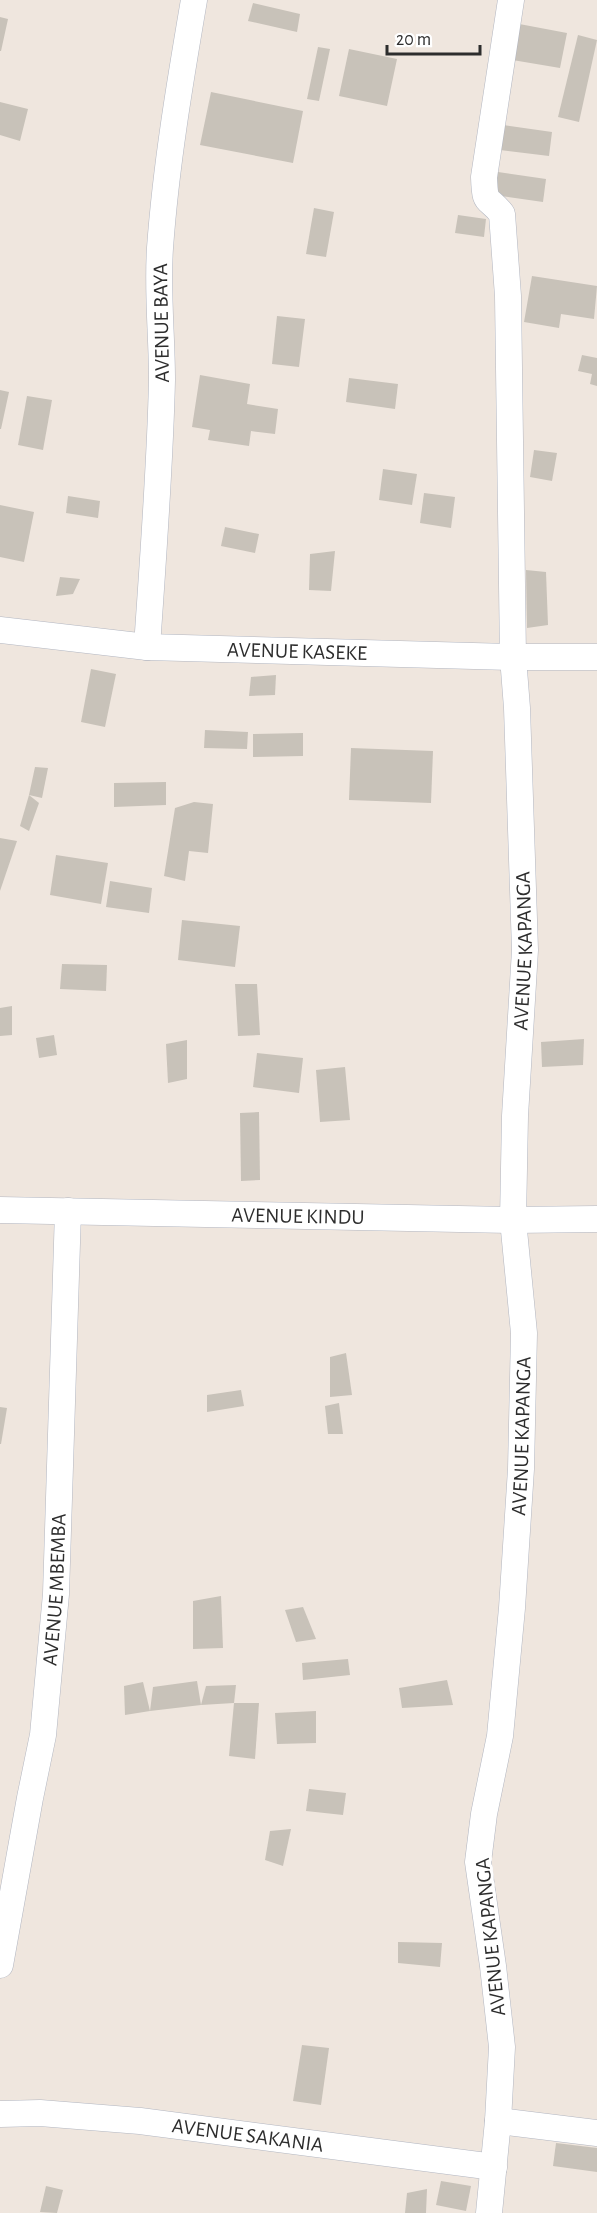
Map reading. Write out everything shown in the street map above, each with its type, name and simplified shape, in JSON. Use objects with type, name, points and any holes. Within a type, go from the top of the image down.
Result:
[{"type":"street","name":"AVENUE BAYA","points":[[147,648],[161,412],[160,249],[171,141],[194,0]]},
{"type":"street","name":"AVENUE KAPANGA","points":[[489,2213],[498,2121],[501,2047],[493,1966],[478,1862],[484,1814],[500,1736],[512,1608],[520,1492],[524,1333],[513,1220],[515,1116],[525,950],[517,708],[513,657],[508,296],[502,214],[497,207],[488,203],[485,197],[484,177],[511,0]]},
{"type":"street","name":"AVENUE KASEKE","points":[[0,630],[147,648],[597,657]]},
{"type":"street","name":"AVENUE KINDU","points":[[0,1210],[513,1220],[597,1219]]},
{"type":"street","name":"AVENUE MBEMBA","points":[[0,1965],[43,1735],[56,1594],[68,1211]]},
{"type":"street","name":"AVENUE SAKANIA","points":[[0,2114],[40,2113],[140,2121],[494,2168]]},
{"type":"street","points":[[498,2121],[597,2133]]},
{"type":"building","points":[[253,3],[300,14],[297,32],[248,21]]},
{"type":"building","points":[[0,17],[8,19],[1,51],[0,51]]},
{"type":"building","points":[[514,23],[567,33],[560,68],[507,59]]},
{"type":"building","points":[[578,35],[597,40],[579,122],[558,117]]},
{"type":"building","points":[[318,47],[330,49],[319,101],[307,99]]},
{"type":"building","points":[[349,49],[397,59],[387,106],[339,96]]},
{"type":"building","points":[[211,92],[303,111],[293,163],[200,145]]},
{"type":"building","points":[[0,102],[28,109],[20,141],[0,135]]},
{"type":"building","points":[[503,125],[552,132],[549,156],[500,150]]},
{"type":"building","points":[[498,172],[546,179],[543,202],[494,195]]},
{"type":"building","points":[[314,208],[334,212],[326,257],[306,254]]},
{"type":"building","points":[[458,215],[486,219],[484,237],[455,233]]},
{"type":"building","points":[[532,276],[597,286],[594,319],[561,314],[559,328],[524,322]]},
{"type":"building","points":[[277,316],[305,319],[299,367],[272,364]]},
{"type":"building","points":[[582,355],[597,358],[597,386],[590,384],[592,374],[578,371]]},
{"type":"building","points":[[200,375],[250,384],[247,404],[278,409],[275,434],[251,431],[249,446],[208,440],[210,430],[192,427]]},
{"type":"building","points":[[349,378],[398,384],[395,409],[346,402]]},
{"type":"building","points":[[0,390],[9,392],[1,429],[0,429]]},
{"type":"building","points":[[27,396],[52,400],[43,450],[18,445]]},
{"type":"building","points":[[534,450],[557,453],[552,481],[530,477]]},
{"type":"building","points":[[383,469],[417,474],[412,505],[379,500]]},
{"type":"building","points":[[424,493],[455,497],[451,528],[420,523]]},
{"type":"building","points":[[68,496],[100,501],[98,518],[66,513]]},
{"type":"building","points":[[0,505],[34,512],[24,562],[0,557]]},
{"type":"building","points":[[225,527],[259,534],[255,553],[221,546]]},
{"type":"building","points":[[335,551],[331,591],[309,590],[310,554]]},
{"type":"building","points":[[526,570],[546,572],[548,625],[527,628]]},
{"type":"building","points":[[60,577],[80,579],[73,594],[56,596]]},
{"type":"building","points":[[91,669],[116,674],[105,727],[81,722]]},
{"type":"building","points":[[276,675],[275,695],[249,696],[251,677]]},
{"type":"building","points":[[205,730],[248,732],[247,749],[204,748]]},
{"type":"building","points":[[303,733],[303,756],[253,757],[253,734]]},
{"type":"building","points":[[351,748],[433,751],[431,803],[349,800]]},
{"type":"building","points":[[35,767],[48,768],[42,798],[29,795]]},
{"type":"building","points":[[166,782],[166,805],[114,807],[114,783]]},
{"type":"building","points":[[29,795],[39,803],[29,831],[20,826]]},
{"type":"building","points":[[194,802],[213,804],[208,853],[189,851],[185,881],[164,876],[175,808]]},
{"type":"building","points":[[0,838],[17,841],[0,891]]},
{"type":"building","points":[[56,855],[108,863],[101,904],[50,895]]},
{"type":"building","points":[[110,881],[152,888],[149,913],[106,907]]},
{"type":"building","points":[[182,920],[240,926],[235,967],[178,960]]},
{"type":"building","points":[[62,964],[107,965],[106,991],[60,989]]},
{"type":"building","points":[[235,984],[257,984],[260,1035],[238,1036]]},
{"type":"building","points":[[12,1006],[12,1035],[0,1036],[0,1008]]},
{"type":"building","points":[[54,1035],[57,1055],[39,1058],[36,1038]]},
{"type":"building","points":[[584,1039],[583,1065],[542,1067],[541,1042]]},
{"type":"building","points":[[187,1040],[187,1079],[168,1083],[166,1044]]},
{"type":"building","points":[[257,1053],[303,1058],[299,1093],[253,1087]]},
{"type":"building","points":[[345,1067],[350,1120],[320,1122],[316,1070]]},
{"type":"building","points":[[259,1112],[260,1180],[241,1181],[240,1113]]},
{"type":"building","points":[[346,1353],[352,1395],[330,1397],[330,1357]]},
{"type":"building","points":[[241,1390],[244,1406],[207,1412],[207,1395]]},
{"type":"building","points":[[339,1403],[343,1434],[328,1434],[325,1406]]},
{"type":"building","points":[[0,1407],[7,1408],[1,1444],[0,1444]]},
{"type":"building","points":[[221,1596],[223,1648],[193,1649],[193,1601]]},
{"type":"building","points":[[303,1607],[316,1639],[296,1642],[285,1610]]},
{"type":"building","points":[[348,1659],[350,1675],[303,1680],[302,1663]]},
{"type":"building","points":[[447,1680],[453,1705],[402,1708],[399,1688]]},
{"type":"building","points":[[197,1681],[201,1705],[150,1711],[153,1687]]},
{"type":"building","points":[[143,1682],[150,1711],[125,1715],[124,1686]]},
{"type":"building","points":[[236,1685],[234,1703],[201,1705],[206,1686]]},
{"type":"building","points":[[234,1703],[259,1703],[255,1759],[229,1756]]},
{"type":"building","points":[[316,1711],[316,1743],[277,1744],[275,1713]]},
{"type":"building","points":[[309,1789],[346,1793],[343,1815],[306,1811]]},
{"type":"building","points":[[291,1829],[283,1866],[265,1860],[270,1831]]},
{"type":"building","points":[[398,1942],[442,1943],[440,1967],[398,1963]]},
{"type":"building","points":[[302,2045],[329,2048],[321,2105],[293,2101]]},
{"type":"building","points":[[556,2143],[597,2148],[597,2172],[553,2166]]},
{"type":"building","points":[[441,2181],[471,2186],[466,2211],[436,2205]]},
{"type":"building","points":[[46,2186],[63,2190],[57,2213],[40,2212]]},
{"type":"building","points":[[427,2189],[426,2213],[405,2213],[407,2193]]}]
